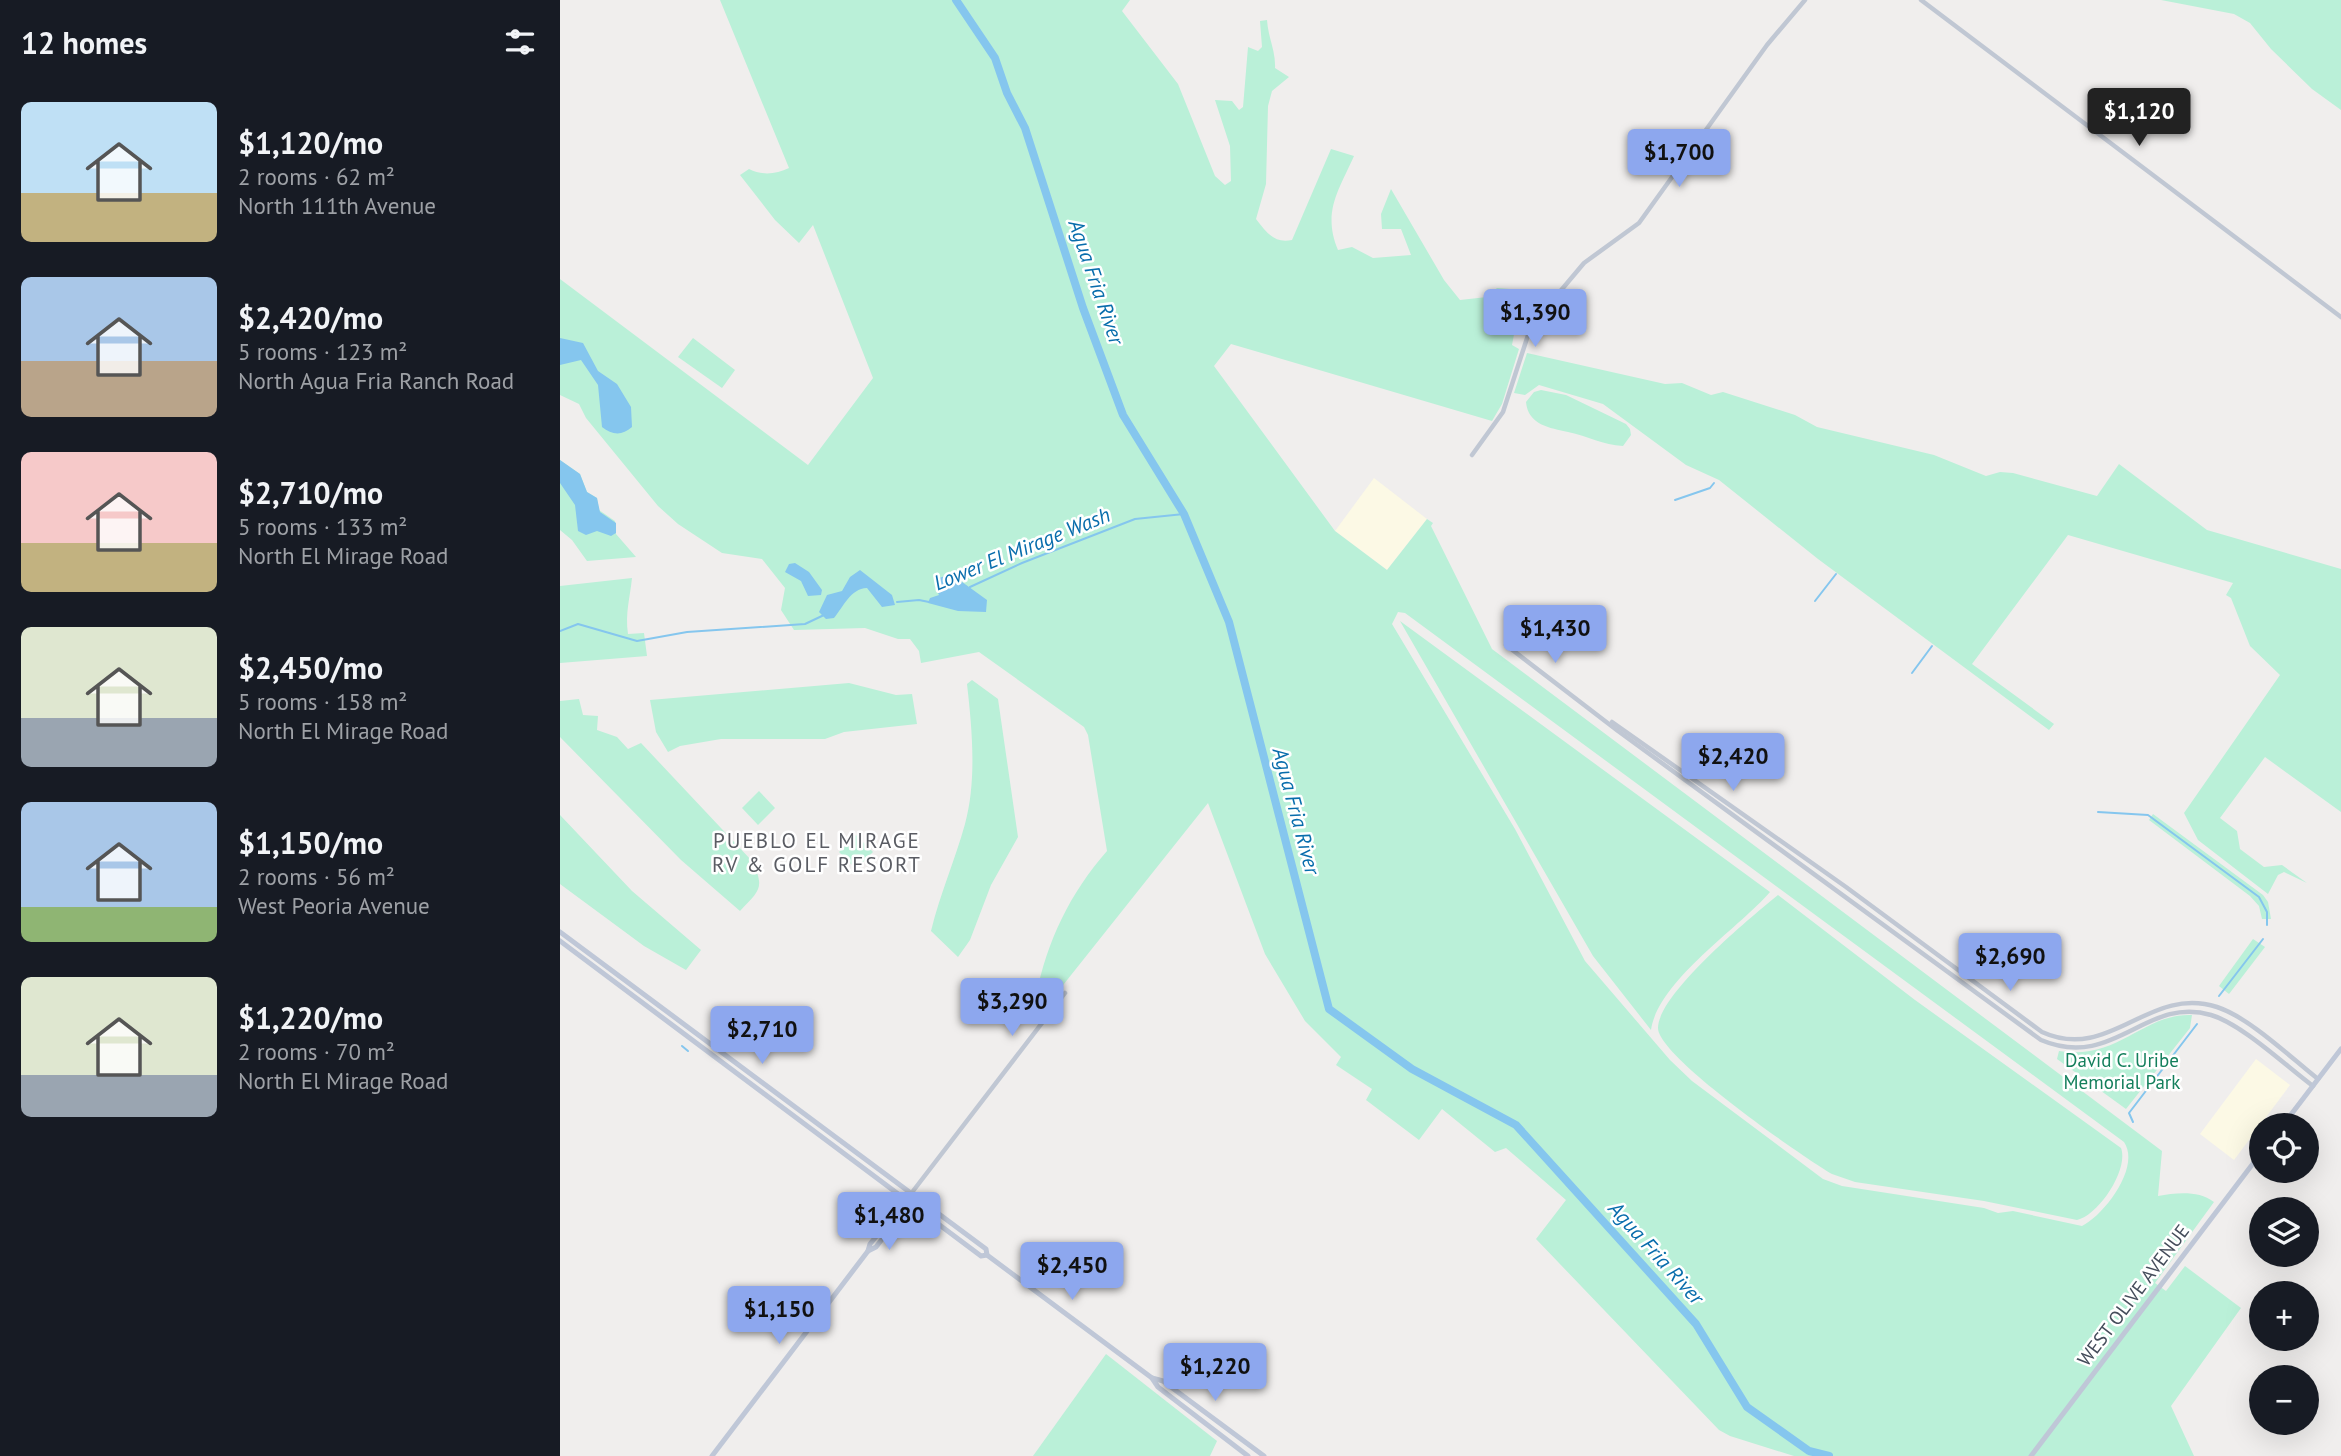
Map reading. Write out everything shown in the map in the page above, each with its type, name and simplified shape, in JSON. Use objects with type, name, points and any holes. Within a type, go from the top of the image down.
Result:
[{"type":"main road","points":[[560,932],[909,1196]]},
{"type":"main road","points":[[560,941],[909,1196],[986,1249],[987,1255],[1152,1378],[1158,1387],[1248,1456]]},
{"type":"main road","points":[[2292,1113],[2341,1049]]},
{"type":"main road","name":"WEST OLIVE AVENUE","points":[[2031,1456],[2249,1169]]},
{"type":"main road","points":[[712,1456],[909,1196]]},
{"type":"main road","points":[[1152,1378],[1163,1381],[1264,1456]]},
{"type":"main road","points":[[1158,1387],[1163,1381]]},
{"type":"street","points":[[1472,455],[1503,412],[1531,326],[1584,263],[1639,223],[1770,41],[1805,0]]},
{"type":"street","points":[[1922,0],[2341,317]]},
{"type":"street","points":[[1507,645],[2041,1041],[2065,1048],[2096,1046],[2163,1015],[2207,1013],[2225,1020],[2313,1086]]},
{"type":"street","points":[[1608,720],[1641,740],[1771,837],[1846,887],[2042,1032],[2072,1041],[2096,1038],[2160,1007],[2186,1002],[2206,1004],[2228,1012],[2318,1079]]},
{"type":"street","points":[[909,1196],[1065,993]]},
{"type":"street","points":[[2186,1002],[2186,1012]]},
{"type":"shaded area","points":[[1374,478],[1427,519],[1387,570],[1335,531]]},
{"type":"shaded area","points":[[2256,1059],[2290,1085],[2269,1113],[2249,1113],[2249,1140],[2234,1160],[2200,1134]]},
{"type":"green space","points":[[720,0],[1130,0],[1122,11],[1178,84],[1215,176],[1225,185],[1231,181],[1230,146],[1215,100],[1232,101],[1239,110],[1243,107],[1248,47],[1258,51],[1262,47],[1260,21],[1267,20],[1275,68],[1289,77],[1272,91],[1268,106],[1266,184],[1256,219],[1275,239],[1292,240],[1331,149],[1354,156],[1338,191],[1332,213],[1333,236],[1338,250],[1352,247],[1373,258],[1411,255],[1401,229],[1382,229],[1381,214],[1391,189],[1444,280],[1460,300],[1487,297],[1497,288],[1510,289],[1508,310],[1516,324],[1512,345],[1519,349],[1502,404],[1492,421],[1231,344],[1214,366],[1335,531],[1387,570],[1427,519],[1433,523],[1431,526],[1492,649],[2162,1151],[2158,1196],[2194,1194],[2214,1202],[2155,1283],[2166,1291],[2185,1266],[2241,1308],[2171,1406],[2194,1456],[1794,1456],[1719,1430],[1536,1239],[1566,1200],[1506,1148],[1495,1152],[1442,1109],[1419,1140],[1366,1100],[1372,1089],[1336,1065],[1341,1057],[1305,1021],[1265,954],[1208,803],[1048,1004],[1036,996],[1047,956],[1062,919],[1082,884],[1107,851],[1088,735],[1084,727],[979,652],[921,663],[919,651],[910,639],[898,639],[865,628],[794,630],[781,610],[785,588],[762,559],[722,553],[678,524],[658,506],[586,418],[579,404],[560,395],[560,279],[808,465],[873,378],[813,225],[799,243],[775,220],[740,175],[749,169],[769,173],[789,168]],"holes":[[[1398,612],[1405,613],[2124,1142],[2128,1152],[2124,1177],[2100,1212],[2082,1226],[2013,1211],[1998,1213],[1984,1208],[1842,1186],[1823,1179],[1692,1081],[1670,1060],[1585,961],[1515,829],[1392,624]]]},
{"type":"green space","points":[[2161,0],[2341,0],[2341,110],[2312,89],[2271,49],[2250,23],[2234,14]]},
{"type":"green space","points":[[693,338],[735,370],[722,388],[678,357]]},
{"type":"green space","points":[[1527,353],[1665,384],[1682,383],[1711,395],[1723,392],[1795,415],[1817,427],[1934,455],[1986,476],[2000,472],[2013,473],[2097,496],[2119,464],[2207,530],[2341,569],[2341,812],[2265,757],[2220,818],[2237,831],[2240,849],[2264,867],[2282,865],[2307,883],[2284,872],[2278,875],[2268,894],[2198,840],[2184,813],[2280,675],[2250,646],[2231,598],[2226,595],[2233,583],[2068,535],[1972,664],[2054,724],[2049,730],[1818,559],[1719,480],[1686,465],[1603,404],[1539,385],[1525,395],[1514,393]]},
{"type":"green space","points":[[1541,390],[1566,395],[1626,424],[1631,435],[1623,446],[1616,445],[1554,429],[1535,421],[1526,402],[1534,392]]},
{"type":"green space","points":[[560,460],[580,474],[587,492],[597,498],[599,510],[615,521],[616,534],[636,557],[587,561],[572,540],[560,530]]},
{"type":"green space","points":[[632,578],[627,612],[628,634],[644,633],[647,656],[560,663],[560,586]]},
{"type":"green space","points":[[1400,621],[1770,892],[1683,975],[1668,993],[1651,1030],[1593,956]]},
{"type":"green space","points":[[972,680],[998,699],[1018,837],[991,885],[970,940],[958,957],[931,931],[969,807],[972,754],[967,684]]},
{"type":"green space","points":[[849,683],[896,695],[912,694],[917,724],[844,732],[825,739],[721,739],[680,746],[668,752],[656,732],[650,700]]},
{"type":"green space","points":[[579,699],[583,715],[598,716],[597,730],[617,737],[628,749],[641,743],[752,861],[758,877],[758,888],[740,911],[681,860],[560,737],[560,701]]},
{"type":"green space","points":[[759,791],[775,808],[758,825],[742,808]]},
{"type":"green space","points":[[2153,814],[2263,895],[2268,902],[2271,919],[2262,919],[2259,906],[2250,896],[2149,820]]},
{"type":"green space","points":[[560,815],[632,891],[701,950],[686,970],[644,946],[560,884]]},
{"type":"green space","points":[[856,835],[873,852],[856,869],[839,852]]},
{"type":"green space","points":[[1778,895],[1915,1000],[2121,1148],[2121,1167],[2103,1201],[2077,1220],[1984,1201],[1855,1182],[1832,1174],[1793,1148],[1734,1106],[1681,1061],[1664,1042],[1658,1028],[1662,1013],[1673,996],[1708,957]]},
{"type":"green space","points":[[2253,939],[2265,947],[2229,994],[2219,986]]},
{"type":"green space","name":"David C. Uribe Memorial Park","points":[[2192,1015],[2190,1028],[2126,1109],[2057,1059],[2059,1051],[2098,1049],[2159,1021]]},
{"type":"green space","points":[[1106,1354],[1217,1441],[1210,1456],[1033,1456]]},
{"type":"water","points":[[560,338],[583,343],[598,371],[617,384],[631,407],[632,427],[617,433],[602,427],[598,385],[581,360],[560,365]]},
{"type":"water","points":[[560,460],[580,474],[587,492],[597,498],[600,512],[616,523],[616,533],[611,536],[597,531],[586,535],[578,531],[575,505],[560,483]]},
{"type":"water","points":[[795,563],[809,572],[822,590],[821,595],[808,596],[801,581],[785,572],[789,564]]},
{"type":"water","points":[[860,570],[892,595],[895,605],[882,607],[867,588],[861,589],[848,599],[834,618],[826,619],[819,612],[827,595],[842,591],[850,577]]},
{"type":"water","points":[[951,574],[987,600],[986,612],[958,611],[928,603],[930,598],[939,595],[935,587],[936,579]]},
{"type":"waterway","name":"Agua Fria River","points":[[956,0],[995,58],[1007,93],[1025,128],[1083,308],[1123,415],[1184,514],[1229,622],[1329,1009],[1412,1069],[1516,1125],[1696,1324],[1747,1407],[1809,1451],[1829,1456]]},
{"type":"waterway","points":[[1675,500],[1710,488],[1714,483]]},
{"type":"waterway","name":"Lower El Mirage Wash","points":[[970,587],[1022,563],[1135,519],[1184,514]]},
{"type":"waterway","points":[[1815,601],[1836,574]]},
{"type":"waterway","name":"Lower El Mirage Wash","points":[[897,602],[929,602]]},
{"type":"waterway","name":"Lower El Mirage Wash","points":[[560,631],[578,624],[637,641],[687,632],[805,624],[824,615]]},
{"type":"waterway","points":[[1912,673],[1932,646]]},
{"type":"waterway","points":[[2098,812],[2148,815],[2259,897],[2267,912],[2267,925]]},
{"type":"waterway","points":[[2219,996],[2263,939]]},
{"type":"waterway","points":[[2133,1122],[2129,1113],[2197,1024]]},
{"type":"waterway","points":[[682,1046],[688,1051]]},
{"type":"waterway","points":[[884,1205],[892,1207]]},
{"type":"district","name":"PUEBLO EL MIRAGE RV & GOLF RESORT","points":[[817,853]]}]
